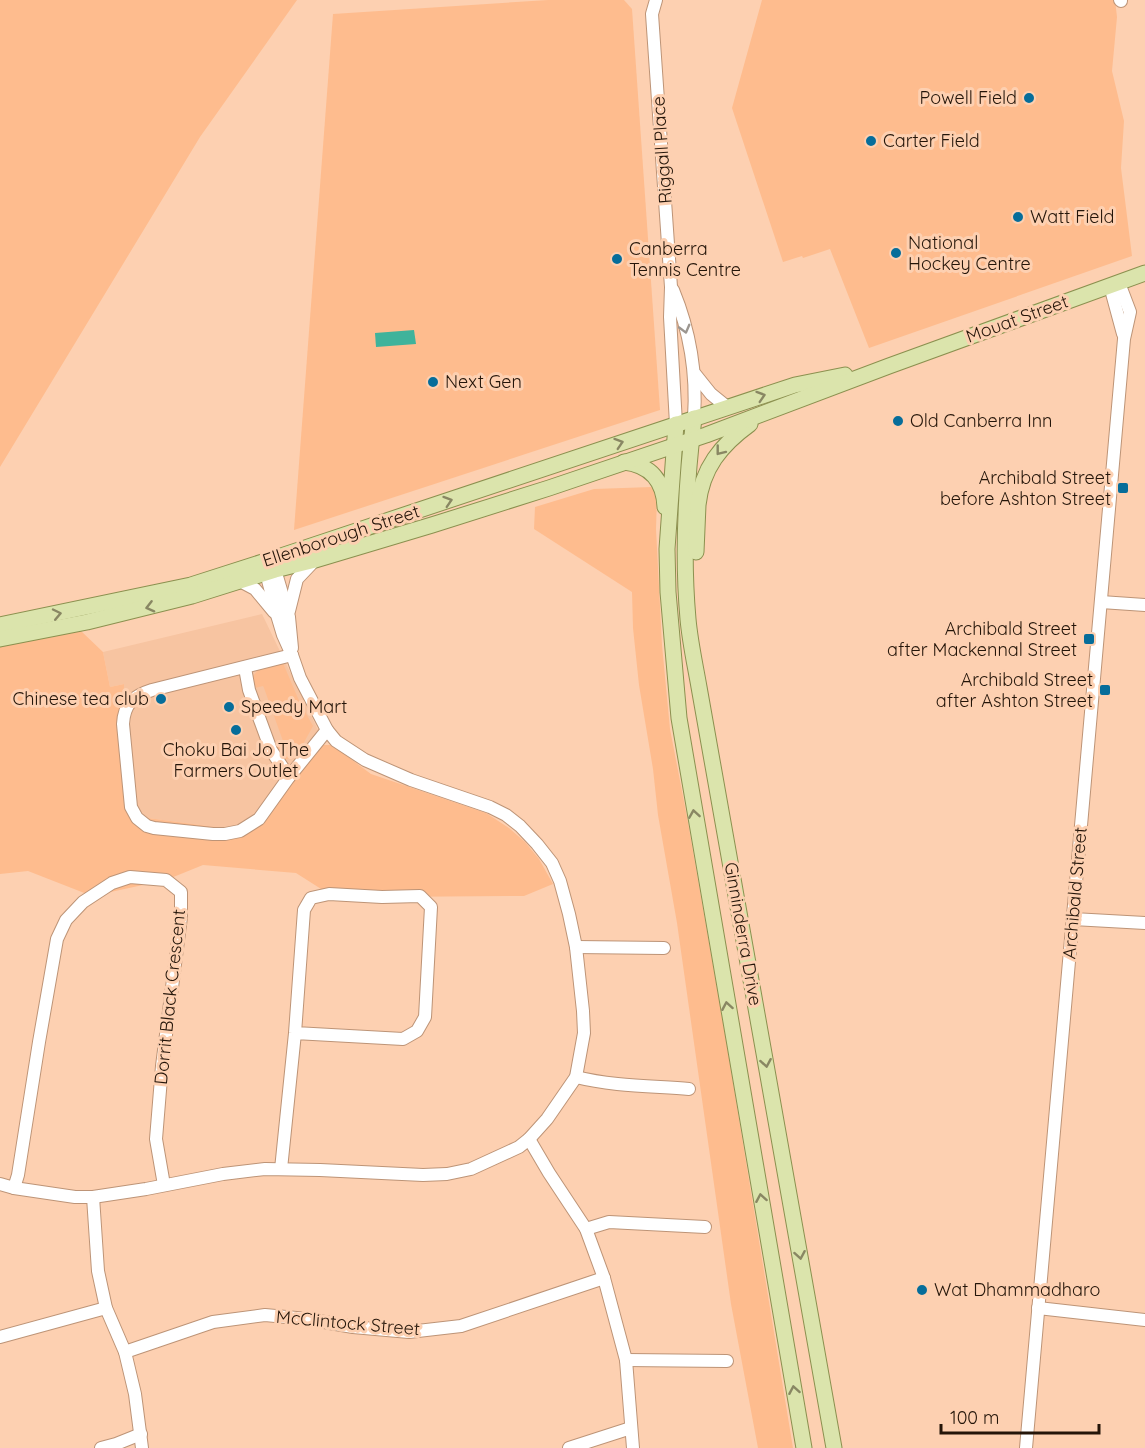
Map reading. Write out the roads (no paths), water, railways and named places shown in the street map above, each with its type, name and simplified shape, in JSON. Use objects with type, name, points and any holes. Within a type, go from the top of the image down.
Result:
[{"type":"main road","name":"Mouat Street","points":[[675,445],[1145,273]]},
{"type":"main road","name":"Mouat Street","points":[[676,424],[795,385],[889,366]]},
{"type":"main road","points":[[699,687],[696,526],[699,497],[706,473],[717,454],[736,435],[764,414]]},
{"type":"main road","name":"Ginninderra Drive","points":[[694,418],[686,531],[688,620],[834,1448]]},
{"type":"main road","name":"Ginninderra Drive","points":[[676,424],[668,549],[668,592],[679,718],[804,1448]]},
{"type":"main road","name":"Ellenborough Street","points":[[0,626],[269,566],[676,424]]},
{"type":"main road","name":"Ellenborough Street","points":[[0,639],[87,622],[192,596],[240,581],[269,566],[315,560],[549,488],[675,445]]},
{"type":"main road","points":[[624,462],[647,469],[660,483],[664,498],[668,549]]},
{"type":"street","name":"Riggall Place","points":[[645,0],[652,14]]},
{"type":"street","name":"Riggall Place","points":[[656,0],[652,14],[671,286],[670,317],[676,424]]},
{"type":"street","name":"Archibald Street","points":[[1026,1448],[1124,339],[1130,312],[1114,284]]},
{"type":"street","name":"Riggall Place","points":[[671,286],[681,314],[695,372],[694,418]]},
{"type":"street","name":"Riggall Place","points":[[695,372],[700,382],[727,407]]},
{"type":"street","points":[[283,616],[290,603],[297,579],[315,560]]},
{"type":"street","points":[[0,1184],[75,1197],[93,1197],[146,1190],[223,1174],[281,1168],[423,1175],[447,1174],[471,1169],[524,1143],[547,1119],[576,1077],[584,1033],[576,947],[560,881],[552,863],[520,826],[506,815],[490,807],[411,780],[365,760],[336,741],[327,730],[300,678],[292,655],[291,633],[283,616],[269,566]]},
{"type":"street","points":[[240,581],[255,589],[283,616]]},
{"type":"street","points":[[1101,602],[1145,605]]},
{"type":"street","points":[[292,655],[152,690],[140,694],[131,701],[124,712],[123,724],[131,807],[137,818],[147,826],[154,828],[225,834],[248,828],[259,819],[327,730]]},
{"type":"street","points":[[245,668],[249,690],[271,750],[289,777]]},
{"type":"street","name":"Dorrit Black Crescent","points":[[14,1188],[57,939],[66,920],[83,902],[112,883],[130,877],[166,880],[181,892],[181,917],[162,1066],[156,1139],[164,1185]]},
{"type":"street","points":[[281,1168],[295,1033],[304,910],[311,898],[329,894],[382,897],[420,896],[431,907],[425,1017],[417,1031],[403,1039],[295,1033]]},
{"type":"street","points":[[1073,919],[1145,923]]},
{"type":"street","points":[[576,947],[664,948]]},
{"type":"street","points":[[576,1077],[616,1084],[689,1089]]},
{"type":"street","points":[[524,1143],[549,1173],[586,1229],[604,1278],[626,1360],[633,1448]]},
{"type":"street","points":[[93,1197],[98,1271],[106,1308],[125,1352],[135,1394],[142,1448]]},
{"type":"street","points":[[586,1229],[609,1222],[705,1227]]},
{"type":"street","name":"McClintock Street","points":[[125,1352],[213,1322],[265,1315],[409,1332],[461,1326],[604,1278]]},
{"type":"street","points":[[0,1337],[106,1308]]},
{"type":"street","points":[[1038,1308],[1145,1320]]},
{"type":"street","points":[[626,1360],[727,1361]]},
{"type":"street","points":[[569,1448],[631,1428]]},
{"type":"street","points":[[102,1448],[141,1434]]},
{"type":"water","points":[[414,330],[416,344],[376,347],[375,333]]},
{"type":"place","name":"Powell Field","points":[[1029,98]]},
{"type":"place","name":"Carter Field","points":[[871,141]]},
{"type":"place","name":"Watt Field","points":[[1018,217]]},
{"type":"place","name":"National Hockey Centre","points":[[896,253]]},
{"type":"place","name":"Canberra Tennis Centre","points":[[617,259]]},
{"type":"place","name":"Next Gen","points":[[433,382]]},
{"type":"place","name":"Old Canberra Inn","points":[[898,421]]},
{"type":"place","name":"Archibald Street before Ashton Street","points":[[1123,488]]},
{"type":"place","name":"Archibald Street after Mackennal Street","points":[[1089,639]]},
{"type":"place","name":"Archibald Street after Ashton Street","points":[[1105,690]]},
{"type":"place","name":"Chinese tea club","points":[[161,699]]},
{"type":"place","name":"Speedy Mart","points":[[229,707]]},
{"type":"place","name":"Choku Bai Jo The Farmers Outlet","points":[[236,730]]},
{"type":"place","name":"Wat Dhammadharo","points":[[922,1290]]}]
